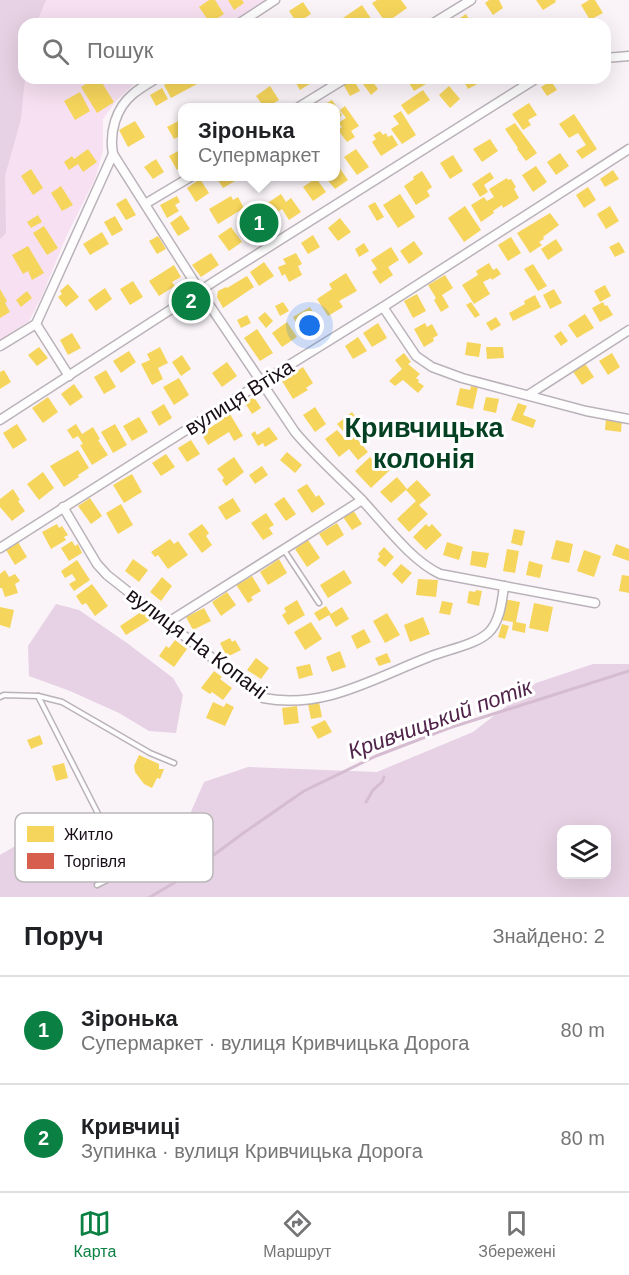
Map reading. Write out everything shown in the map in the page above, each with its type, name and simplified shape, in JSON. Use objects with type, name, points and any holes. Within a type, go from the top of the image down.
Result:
[{"type":"street","points":[[247,18],[274,0]]},
{"type":"street","points":[[442,18],[471,0]]},
{"type":"street","points":[[611,58],[629,56]]},
{"type":"street","points":[[148,84],[124,102],[118,114],[111,142],[113,154],[200,291],[295,432],[310,450],[428,568],[440,574],[595,603]]},
{"type":"street","points":[[307,103],[337,84]]},
{"type":"street","points":[[0,420],[528,84]]},
{"type":"street","name":"вулиця Втіха","points":[[0,548],[629,149]]},
{"type":"street","points":[[0,346],[36,324],[113,154]]},
{"type":"street","points":[[145,204],[185,181]]},
{"type":"street","points":[[383,307],[416,356],[432,367],[462,378],[586,411],[629,419]]},
{"type":"street","points":[[36,324],[69,376]]},
{"type":"street","points":[[528,395],[629,330]]},
{"type":"street","points":[[167,623],[362,500]]},
{"type":"street","name":"вулиця На Копані","points":[[63,507],[97,564],[107,575],[263,698],[278,701],[324,698],[348,691],[474,641],[487,634],[492,628],[497,618],[504,586]]},
{"type":"lane","points":[[284,549],[319,603]]},
{"type":"lane","points":[[0,696],[38,696],[62,702],[150,753],[174,763]]},
{"type":"lane","points":[[38,696],[98,813]]},
{"type":"lane","points":[[97,885],[103,882]]},
{"type":"shaded area","points":[[0,0],[266,0],[238,18],[18,18],[18,84],[134,84],[115,102],[103,119],[103,151],[95,179],[66,237],[42,296],[29,321],[0,340]]},
{"type":"shaded area","points":[[0,0],[46,0],[38,18],[18,18],[18,84],[24,84],[21,119],[5,176],[6,233],[0,239]]},
{"type":"shaded area","points":[[56,604],[79,610],[173,678],[183,695],[176,733],[149,731],[119,713],[29,676],[28,646]]},
{"type":"shaded area","points":[[593,664],[629,664],[629,897],[0,897],[0,855],[15,846],[15,882],[213,882],[213,813],[190,813],[204,782],[248,767],[377,772],[473,732],[536,683]]},
{"type":"building: Житло","points":[[209,0],[215,0],[224,14],[218,18],[207,18],[199,7]]},
{"type":"building: Житло","points":[[228,0],[242,0],[244,3],[234,10]]},
{"type":"building: Житло","points":[[377,0],[401,0],[407,8],[393,18],[382,18],[372,3]]},
{"type":"building: Житло","points":[[489,0],[499,0],[503,8],[493,15],[485,3]]},
{"type":"building: Житло","points":[[536,0],[555,0],[556,2],[543,10]]},
{"type":"building: Житло","points":[[589,0],[595,0],[603,13],[589,18],[581,5]]},
{"type":"building: Житло","points":[[303,2],[311,14],[305,18],[294,18],[289,11]]},
{"type":"building: Житло","points":[[362,5],[371,18],[343,18]]},
{"type":"building: Житло","points":[[86,84],[103,84],[114,102],[97,113],[81,87]]},
{"type":"building: Житло","points":[[166,84],[197,84],[171,98],[164,85]]},
{"type":"building: Житло","points":[[296,84],[310,84],[300,90]]},
{"type":"building: Житло","points":[[343,84],[356,84],[360,91],[350,96]]},
{"type":"building: Житло","points":[[363,84],[374,84],[378,89],[371,95]]},
{"type":"building: Житло","points":[[410,84],[426,84],[414,91]]},
{"type":"building: Житло","points":[[465,84],[477,84],[468,89]]},
{"type":"building: Житло","points":[[553,84],[557,90],[547,96],[541,87]]},
{"type":"building: Житло","points":[[270,86],[279,100],[274,103],[261,103],[256,96]]},
{"type":"building: Житло","points":[[449,86],[460,99],[450,108],[439,95]]},
{"type":"building: Житло","points":[[162,88],[168,99],[156,106],[150,95]]},
{"type":"building: Житло","points":[[423,90],[430,100],[408,115],[401,105]]},
{"type":"building: Житло","points":[[80,92],[90,111],[75,120],[64,101]]},
{"type":"building: Житло","points":[[529,103],[537,115],[528,120],[531,125],[523,130],[512,114]]},
{"type":"building: Житло","points":[[345,106],[359,126],[351,131],[355,137],[347,142],[340,133],[342,127],[340,122],[346,118],[340,110]]},
{"type":"building: Житло","points":[[401,111],[416,135],[402,144],[391,129],[399,124],[393,116]]},
{"type":"building: Житло","points":[[574,114],[597,149],[582,159],[576,151],[586,145],[578,133],[569,138],[559,124]]},
{"type":"building: Житло","points":[[135,121],[145,137],[128,147],[119,130]]},
{"type":"building: Житло","points":[[178,121],[178,137],[174,139],[167,127]]},
{"type":"building: Житло","points":[[515,123],[537,153],[526,161],[505,129]]},
{"type":"building: Житло","points":[[380,131],[383,135],[386,133],[388,137],[392,135],[398,145],[381,156],[372,142],[376,139],[373,135]]},
{"type":"building: Житло","points":[[490,139],[498,151],[482,162],[473,149]]},
{"type":"building: Житло","points":[[88,149],[97,162],[83,172],[78,164],[69,170],[64,162],[72,156],[74,159]]},
{"type":"building: Житло","points":[[356,149],[369,167],[357,175],[344,157]]},
{"type":"building: Житло","points":[[178,151],[178,169],[177,170],[169,156]]},
{"type":"building: Житло","points":[[560,153],[569,166],[556,175],[547,162]]},
{"type":"building: Житло","points":[[453,155],[463,171],[450,179],[440,163]]},
{"type":"building: Житло","points":[[156,159],[164,172],[153,179],[144,167]]},
{"type":"building: Житло","points":[[536,166],[547,182],[533,192],[522,175]]},
{"type":"building: Житло","points":[[31,169],[43,188],[33,195],[21,176]]},
{"type":"building: Житло","points":[[340,169],[348,180],[335,189],[328,181],[340,181]]},
{"type":"building: Житло","points":[[613,170],[619,179],[605,187],[600,179]]},
{"type":"building: Житло","points":[[422,171],[432,187],[427,191],[430,196],[416,205],[404,186]]},
{"type":"building: Житло","points":[[490,172],[494,178],[484,185],[488,192],[480,197],[472,184]]},
{"type":"building: Житло","points":[[507,178],[511,179],[516,187],[514,189],[519,198],[503,208],[502,205],[481,222],[471,205],[484,197],[487,201],[494,197],[489,189]]},
{"type":"building: Житло","points":[[197,181],[201,181],[209,193],[196,202],[187,188]]},
{"type":"building: Житло","points":[[219,181],[235,181],[223,188]]},
{"type":"building: Житло","points":[[312,181],[318,181],[326,192],[313,201],[303,187]]},
{"type":"building: Житло","points":[[61,186],[73,205],[62,211],[51,193]]},
{"type":"building: Житло","points":[[588,187],[596,200],[584,208],[576,195]]},
{"type":"building: Житло","points":[[281,194],[286,202],[291,198],[301,212],[289,220],[282,209],[273,215],[266,204]]},
{"type":"building: Житло","points":[[400,194],[415,217],[398,228],[383,205]]},
{"type":"building: Житло","points":[[177,196],[180,202],[175,205],[179,211],[167,218],[160,205]]},
{"type":"building: Житло","points":[[231,196],[233,200],[238,197],[244,208],[218,224],[209,209]]},
{"type":"building: Житло","points":[[126,198],[136,215],[126,220],[116,204]]},
{"type":"building: Житло","points":[[375,202],[384,217],[377,221],[368,206]]},
{"type":"building: Житло","points":[[465,206],[481,230],[464,242],[448,218]]},
{"type":"building: Житло","points":[[610,206],[619,221],[606,229],[597,214]]},
{"type":"building: Житло","points":[[550,213],[559,225],[543,237],[544,239],[539,242],[542,245],[530,253],[517,233]]},
{"type":"building: Житло","points":[[38,215],[42,222],[31,228],[27,222]]},
{"type":"building: Житло","points":[[181,215],[190,229],[178,236],[170,223]]},
{"type":"building: Житло","points":[[115,216],[123,230],[112,236],[104,222]]},
{"type":"building: Житло","points":[[340,218],[351,232],[338,241],[328,228]]},
{"type":"building: Житло","points":[[44,226],[58,248],[47,255],[33,233]]},
{"type":"building: Житло","points":[[231,227],[242,242],[229,251],[218,236]]},
{"type":"building: Житло","points":[[102,232],[109,244],[90,255],[83,244]]},
{"type":"building: Житло","points":[[313,235],[320,247],[308,254],[301,243]]},
{"type":"building: Житло","points":[[158,236],[166,249],[157,254],[149,241]]},
{"type":"building: Житло","points":[[511,237],[521,253],[508,261],[498,245]]},
{"type":"building: Житло","points":[[556,239],[563,250],[548,260],[541,249]]},
{"type":"building: Житло","points":[[414,241],[423,254],[409,264],[400,251]]},
{"type":"building: Житло","points":[[619,242],[625,252],[615,257],[609,247]]},
{"type":"building: Житло","points":[[364,243],[369,251],[359,257],[355,249]]},
{"type":"building: Житло","points":[[28,246],[44,273],[32,280],[28,271],[23,274],[12,255]]},
{"type":"building: Житло","points":[[391,247],[399,260],[388,267],[393,275],[380,284],[372,272],[377,269],[371,260]]},
{"type":"building: Житло","points":[[211,253],[219,265],[201,277],[192,265]]},
{"type":"building: Житло","points":[[296,253],[302,264],[298,266],[302,275],[289,282],[285,274],[282,276],[278,267],[286,264],[283,259]]},
{"type":"building: Житло","points":[[264,262],[274,276],[259,286],[250,272]]},
{"type":"building: Житло","points":[[489,263],[493,270],[497,268],[501,274],[492,280],[491,278],[483,282],[490,294],[474,304],[462,285],[478,275],[476,271]]},
{"type":"building: Житло","points":[[533,264],[547,286],[538,291],[524,269]]},
{"type":"building: Житло","points":[[174,265],[181,277],[172,282],[175,286],[159,296],[149,281]]},
{"type":"building: Житло","points":[[346,273],[357,291],[339,301],[343,307],[328,316],[317,299],[332,289],[329,284]]},
{"type":"building: Житло","points":[[445,275],[453,288],[442,295],[449,307],[441,312],[428,285]]},
{"type":"building: Житло","points":[[247,276],[254,287],[223,308],[217,297],[218,291]]},
{"type":"building: Житло","points":[[133,281],[143,297],[130,305],[120,289]]},
{"type":"building: Житло","points":[[68,284],[79,297],[66,307],[58,297],[62,294],[60,291]]},
{"type":"building: Житло","points":[[605,285],[611,296],[600,302],[594,291]]},
{"type":"building: Житло","points":[[105,288],[112,299],[96,311],[88,300]]},
{"type":"building: Житло","points":[[0,289],[10,312],[0,318]]},
{"type":"building: Житло","points":[[554,289],[562,303],[550,309],[543,295]]},
{"type":"building: Житло","points":[[27,291],[32,298],[21,307],[16,300]]},
{"type":"building: Житло","points":[[417,294],[426,311],[413,318],[404,301]]},
{"type":"building: Житло","points":[[535,295],[541,307],[513,321],[509,313]]},
{"type":"building: Житло","points":[[283,302],[289,311],[280,316],[275,306]]},
{"type":"building: Житло","points":[[471,302],[480,315],[475,318],[466,305]]},
{"type":"building: Житло","points":[[603,302],[613,315],[600,322],[592,308]]},
{"type":"building: Житло","points":[[310,307],[319,323],[302,333],[293,317]]},
{"type":"building: Житло","points":[[265,312],[273,321],[266,328],[258,318]]},
{"type":"building: Житло","points":[[585,314],[594,328],[577,338],[568,325]]},
{"type":"building: Житло","points":[[247,315],[251,323],[241,328],[237,320]]},
{"type":"building: Житло","points":[[496,317],[501,325],[491,331],[486,323]]},
{"type":"building: Житло","points":[[287,322],[297,337],[282,347],[272,333]]},
{"type":"building: Житло","points":[[378,323],[387,338],[372,347],[363,333]]},
{"type":"building: Житло","points":[[425,323],[427,327],[432,324],[438,335],[433,338],[434,341],[424,347],[414,329]]},
{"type":"building: Житло","points":[[257,329],[273,353],[260,361],[244,338]]},
{"type":"building: Житло","points":[[561,331],[568,341],[561,346],[554,336]]},
{"type":"building: Житло","points":[[72,333],[81,348],[68,355],[60,340]]},
{"type":"building: Житло","points":[[358,337],[367,351],[353,359],[345,346]]},
{"type":"building: Житло","points":[[467,342],[481,344],[479,357],[465,355]]},
{"type":"building: Житло","points":[[39,347],[48,358],[37,366],[28,355]]},
{"type":"building: Житло","points":[[160,347],[168,363],[158,368],[163,379],[152,385],[141,364],[150,360],[147,354]]},
{"type":"building: Житло","points":[[486,347],[503,347],[504,358],[487,359]]},
{"type":"building: Житло","points":[[129,351],[136,362],[121,373],[113,361]]},
{"type":"building: Житло","points":[[404,353],[411,362],[408,364],[420,374],[416,378],[424,386],[418,393],[403,380],[395,386],[389,381],[402,369],[395,360]]},
{"type":"building: Житло","points":[[612,353],[620,367],[608,375],[599,361]]},
{"type":"building: Житло","points":[[182,355],[191,369],[181,376],[172,362]]},
{"type":"building: Житло","points":[[227,362],[237,376],[222,387],[212,373]]},
{"type":"building: Житло","points":[[584,362],[594,377],[582,385],[572,370]]},
{"type":"building: Житло","points":[[303,367],[313,383],[306,388],[308,390],[293,399],[282,381]]},
{"type":"building: Житло","points":[[4,370],[11,382],[0,389],[0,372]]},
{"type":"building: Житло","points":[[106,370],[116,387],[104,394],[94,377]]},
{"type":"building: Житло","points":[[179,378],[189,395],[174,405],[163,387]]},
{"type":"building: Житло","points":[[74,384],[83,397],[70,406],[61,394]]},
{"type":"building: Житло","points":[[471,386],[478,387],[473,409],[456,405],[460,388],[470,390]]},
{"type":"building: Житло","points":[[48,397],[58,412],[43,423],[32,408]]},
{"type":"building: Житло","points":[[254,397],[261,408],[252,414],[245,403]]},
{"type":"building: Житло","points":[[486,397],[499,399],[496,413],[483,410]]},
{"type":"building: Житло","points":[[518,403],[527,406],[523,415],[536,420],[533,428],[511,420]]},
{"type":"building: Житло","points":[[164,404],[172,418],[159,426],[151,412]]},
{"type":"building: Житло","points":[[315,407],[326,424],[315,432],[303,415]]},
{"type":"building: Житло","points":[[227,409],[243,436],[234,441],[229,432],[208,445],[201,433],[222,420],[218,414]]},
{"type":"building: Житло","points":[[352,412],[358,420],[343,431],[337,424]]},
{"type":"building: Житло","points":[[139,417],[148,432],[132,441],[123,426]]},
{"type":"building: Житло","points":[[606,418],[622,419],[621,432],[605,430]]},
{"type":"building: Житло","points":[[17,424],[27,440],[13,449],[3,433]]},
{"type":"building: Житло","points":[[76,424],[82,434],[93,427],[108,455],[92,465],[80,445],[83,444],[78,436],[73,439],[67,430]]},
{"type":"building: Житло","points":[[115,424],[127,445],[113,453],[101,432]]},
{"type":"building: Житло","points":[[269,427],[278,439],[265,447],[263,443],[258,446],[251,434],[255,431],[257,435]]},
{"type":"building: Житло","points":[[337,430],[345,439],[352,433],[368,452],[358,460],[349,449],[339,457],[325,439]]},
{"type":"building: Житло","points":[[191,440],[200,454],[187,462],[178,448]]},
{"type":"building: Житло","points":[[78,450],[89,468],[64,487],[50,466]]},
{"type":"building: Житло","points":[[287,452],[302,465],[295,473],[280,460]]},
{"type":"building: Житло","points":[[166,454],[175,467],[161,476],[152,463]]},
{"type":"building: Житло","points":[[234,457],[244,472],[226,486],[222,480],[224,478],[217,469]]},
{"type":"building: Житло","points":[[370,457],[378,466],[382,462],[390,470],[371,488],[355,471]]},
{"type":"building: Житло","points":[[262,466],[268,475],[255,484],[249,475]]},
{"type":"building: Житло","points":[[43,472],[54,488],[39,500],[27,484]]},
{"type":"building: Житло","points":[[132,474],[142,492],[124,503],[113,485]]},
{"type":"building: Житло","points":[[397,477],[407,489],[391,503],[380,492]]},
{"type":"building: Житло","points":[[417,480],[431,495],[419,505],[428,514],[409,532],[397,519],[416,501],[406,490]]},
{"type":"building: Житло","points":[[307,484],[316,497],[319,495],[325,504],[312,513],[297,490]]},
{"type":"building: Житло","points":[[13,489],[25,511],[12,521],[0,507],[0,499]]},
{"type":"building: Житло","points":[[284,497],[296,514],[286,521],[274,504]]},
{"type":"building: Житло","points":[[90,498],[102,516],[91,524],[78,506]]},
{"type":"building: Житло","points":[[233,498],[241,511],[226,520],[218,507]]},
{"type":"building: Житло","points":[[121,504],[133,525],[118,534],[106,513]]},
{"type":"building: Житло","points":[[353,510],[362,524],[352,530],[343,517]]},
{"type":"building: Житло","points":[[266,513],[274,525],[269,528],[273,534],[263,540],[251,523]]},
{"type":"building: Житло","points":[[337,523],[344,535],[327,546],[319,534]]},
{"type":"building: Житло","points":[[57,524],[59,528],[62,526],[68,535],[64,537],[66,540],[51,549],[42,532]]},
{"type":"building: Житло","points":[[202,524],[209,533],[206,536],[212,545],[202,553],[188,534]]},
{"type":"building: Житло","points":[[426,524],[429,527],[432,524],[442,535],[426,550],[413,537]]},
{"type":"building: Житло","points":[[514,529],[525,531],[522,546],[511,543]]},
{"type":"building: Житло","points":[[170,539],[174,544],[178,541],[188,555],[168,569],[158,555],[155,557],[151,552]]},
{"type":"building: Житло","points":[[308,540],[320,558],[307,567],[295,549]]},
{"type":"building: Житло","points":[[556,540],[573,544],[569,563],[551,559]]},
{"type":"building: Житло","points":[[72,541],[75,546],[78,544],[82,553],[69,561],[61,548]]},
{"type":"building: Житло","points":[[18,542],[27,557],[15,565],[6,550]]},
{"type":"building: Житло","points":[[447,542],[463,547],[459,560],[443,555]]},
{"type":"building: Житло","points":[[616,544],[629,549],[629,561],[612,555]]},
{"type":"building: Житло","points":[[384,547],[394,557],[385,567],[377,560],[380,556],[378,554]]},
{"type":"building: Житло","points":[[507,549],[519,551],[515,573],[503,571]]},
{"type":"building: Житло","points":[[584,550],[601,556],[594,577],[577,571]]},
{"type":"building: Житло","points":[[472,551],[489,553],[486,568],[470,565]]},
{"type":"building: Житло","points":[[133,559],[148,570],[139,582],[125,571]]},
{"type":"building: Житло","points":[[279,559],[287,573],[268,585],[260,572]]},
{"type":"building: Житло","points":[[77,560],[90,580],[74,591],[69,584],[76,580],[72,574],[65,578],[61,571]]},
{"type":"building: Житло","points":[[529,561],[543,565],[540,578],[526,575]]},
{"type":"building: Житло","points":[[401,564],[412,573],[402,584],[392,574]]},
{"type":"building: Житло","points":[[5,570],[9,577],[15,574],[20,581],[15,584],[18,593],[5,597],[0,588],[0,574]]},
{"type":"building: Житло","points":[[344,570],[352,583],[328,598],[320,585]]},
{"type":"building: Житло","points":[[622,575],[629,576],[629,593],[619,591]]},
{"type":"building: Житло","points":[[252,576],[261,591],[251,597],[253,600],[248,603],[235,583]]},
{"type":"building: Житло","points":[[162,577],[172,586],[161,601],[150,592]]},
{"type":"building: Житло","points":[[418,579],[438,580],[436,597],[416,595]]},
{"type":"building: Житло","points":[[92,584],[108,606],[95,616],[86,603],[82,605],[76,596]]},
{"type":"building: Житло","points":[[476,590],[482,591],[479,606],[467,603],[469,591],[475,592]]},
{"type":"building: Житло","points":[[227,592],[236,605],[221,616],[212,602]]},
{"type":"building: Житло","points":[[504,599],[520,602],[516,622],[526,624],[525,633],[512,630],[513,622],[501,620]]},
{"type":"building: Житло","points":[[297,600],[305,615],[288,625],[282,615],[286,612],[284,608]]},
{"type":"building: Житло","points":[[442,601],[453,603],[450,615],[439,613]]},
{"type":"building: Житло","points":[[534,603],[553,607],[548,632],[529,628]]},
{"type":"building: Житло","points":[[326,606],[331,614],[319,621],[314,613]]},
{"type":"building: Житло","points":[[0,607],[14,610],[10,628],[0,625]]},
{"type":"building: Житло","points":[[342,607],[349,619],[336,627],[329,615]]},
{"type":"building: Житло","points":[[204,608],[211,621],[193,630],[186,617]]},
{"type":"building: Житло","points":[[144,610],[150,620],[126,635],[120,626]]},
{"type":"building: Житло","points":[[387,613],[400,635],[385,643],[373,621]]},
{"type":"building: Житло","points":[[423,617],[430,634],[410,642],[404,625]]},
{"type":"building: Житло","points":[[311,622],[322,639],[305,650],[294,632]]},
{"type":"building: Житло","points":[[502,624],[509,626],[505,639],[498,637]]},
{"type":"building: Житло","points":[[364,629],[371,642],[357,649],[351,636]]},
{"type":"building: Житло","points":[[230,638],[232,642],[235,640],[241,650],[227,657],[220,643]]},
{"type":"building: Житло","points":[[175,640],[187,649],[174,667],[159,656],[166,646],[169,648]]},
{"type":"building: Житло","points":[[340,651],[346,667],[332,672],[326,657]]},
{"type":"building: Житло","points":[[387,653],[391,662],[379,666],[375,658]]},
{"type":"building: Житло","points":[[256,658],[269,668],[261,679],[247,670]]},
{"type":"building: Житло","points":[[310,664],[313,675],[299,679],[296,667]]},
{"type":"building: Житло","points":[[214,671],[232,688],[223,700],[201,688]]},
{"type":"building: Житло","points":[[213,702],[224,707],[226,703],[234,707],[225,726],[206,718]]},
{"type":"building: Житло","points":[[319,702],[322,717],[311,719],[308,704]]},
{"type":"building: Житло","points":[[297,706],[299,723],[284,725],[282,708]]},
{"type":"building: Житло","points":[[325,720],[332,732],[318,739],[311,727]]},
{"type":"building: Житло","points":[[40,735],[43,744],[31,749],[27,740]]},
{"type":"building: Житло","points":[[139,755],[159,764],[159,769],[164,769],[160,779],[157,778],[152,788],[144,784],[135,772],[134,766]]},
{"type":"building: Житло","points":[[64,763],[68,778],[56,781],[52,766]]},
{"type":"building: Торгівля","points":[[268,207],[277,221],[250,238],[241,224]]},
{"type":"waterway","name":"Кривчицький потік","points":[[213,856],[304,791],[376,756],[449,728],[629,671]]},
{"type":"waterway","points":[[366,802],[384,777]]},
{"type":"waterway","name":"Кривчицький потік","points":[[150,897],[176,882]]},
{"type":"place","name":"Зіронька","points":[[259,223]]},
{"type":"place","name":"Кривчиці","points":[[191,301]]},
{"type":"district","name":"Кривчицька колонія","points":[[424,444]]}]
